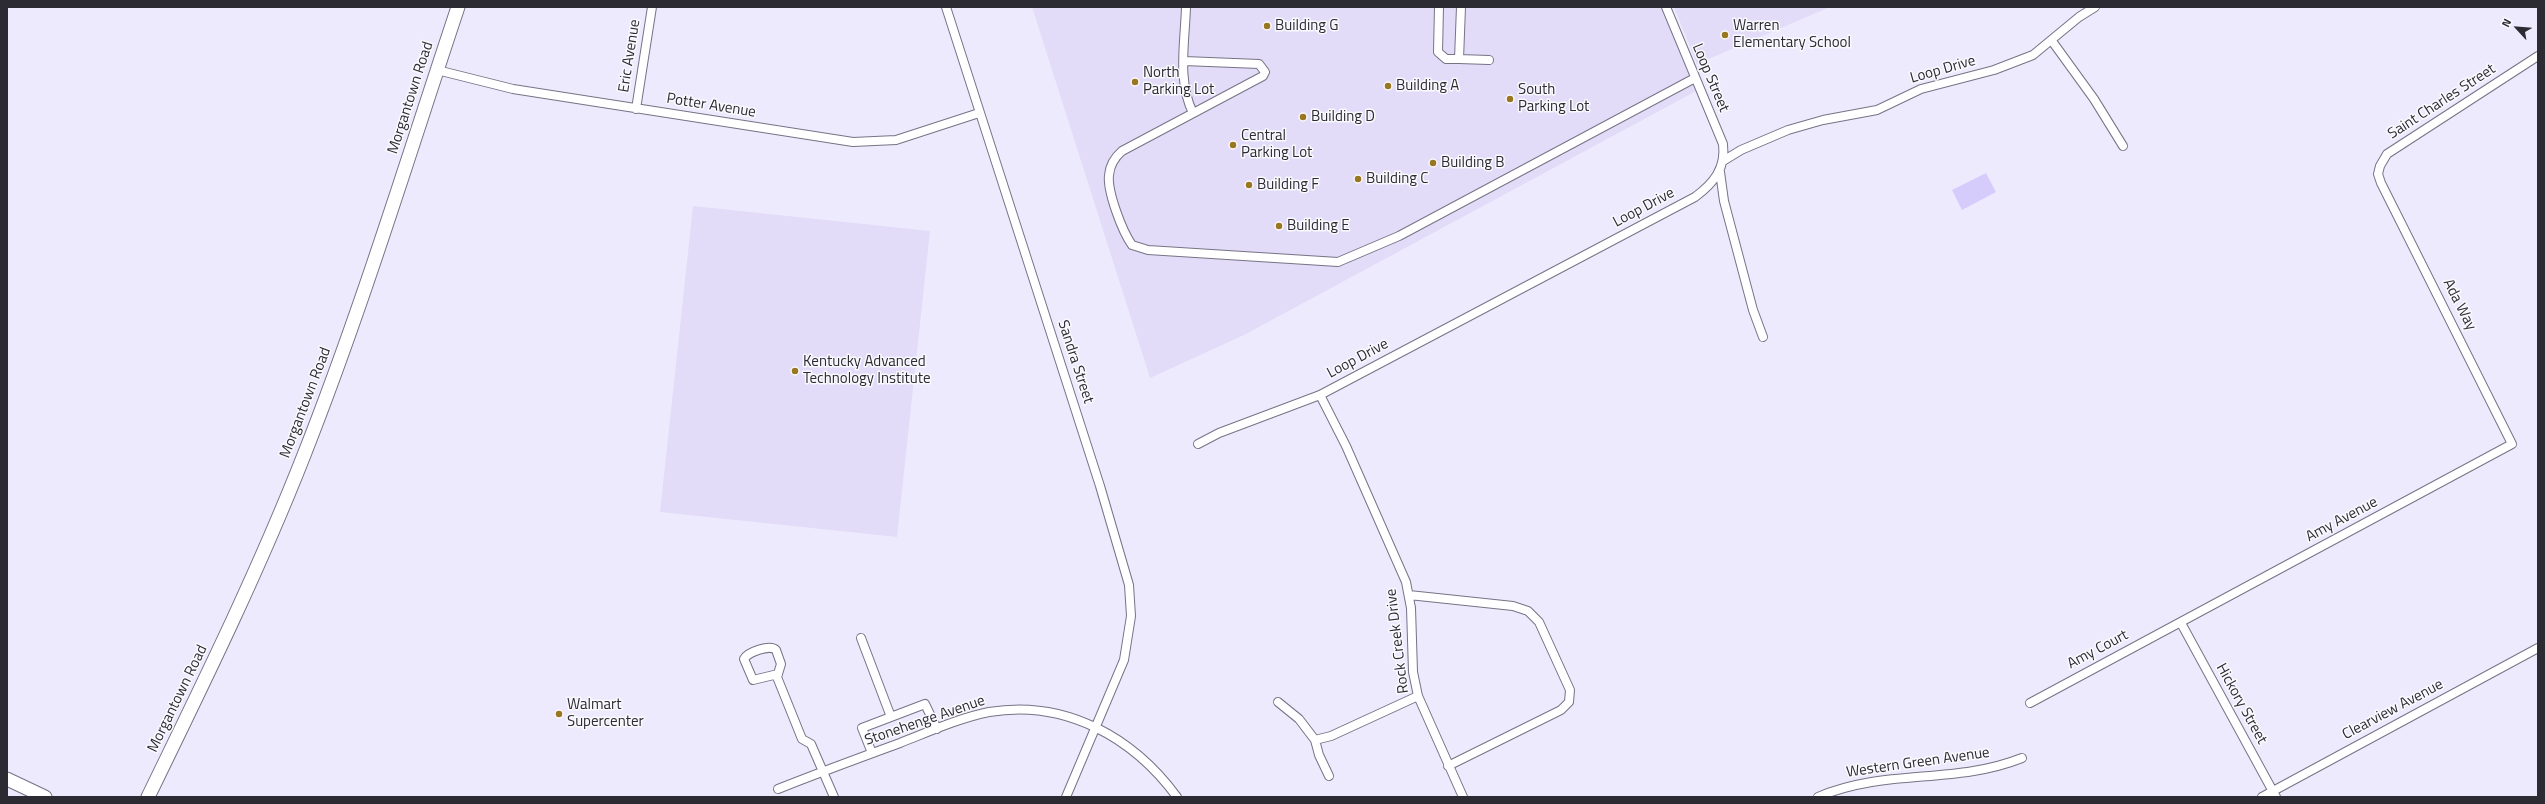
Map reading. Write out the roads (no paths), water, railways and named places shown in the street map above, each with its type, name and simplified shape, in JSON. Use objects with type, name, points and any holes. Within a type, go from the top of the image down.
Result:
[{"type":"main road","name":"Morgantown Road","points":[[148,797],[241,606],[304,455],[341,355],[458,7]]},
{"type":"main road","points":[[7,779],[45,797]]},
{"type":"street","name":"Eric Avenue","points":[[636,109],[652,7]]},
{"type":"street","name":"Sandra Street","points":[[946,7],[1100,486],[1129,585],[1131,616],[1128,646],[1116,683],[1066,797]]},
{"type":"street","points":[[1186,7],[1184,61],[1185,90],[1194,112]]},
{"type":"street","points":[[1439,7],[1438,52],[1446,59],[1489,60]]},
{"type":"street","points":[[1459,59],[1461,7]]},
{"type":"street","name":"Loop Street","points":[[1666,7],[1723,144],[1723,161]]},
{"type":"street","name":"Loop Drive","points":[[1198,444],[1233,427],[1320,395],[1695,197],[1711,185],[1720,171],[1723,161],[1741,150],[1788,130],[1823,120],[1878,110],[1920,89],[2005,66],[2033,55],[2052,41],[2079,17],[2095,7]]},
{"type":"street","points":[[2052,41],[2082,81],[2123,146]]},
{"type":"street","name":"Saint Charles Street","points":[[2381,183],[2378,174],[2380,166],[2387,154],[2538,56]]},
{"type":"street","points":[[1184,61],[1259,64],[1265,72],[1263,76],[1122,152],[1112,164],[1109,174],[1109,186],[1123,227],[1132,245],[1148,250],[1338,262],[1399,236],[1695,78]]},
{"type":"street","name":"Potter Avenue","points":[[437,70],[513,89],[636,109],[868,143],[896,140],[979,113]]},
{"type":"street","points":[[1720,171],[1724,201],[1753,310],[1763,337]]},
{"type":"street","name":"Ada Way","points":[[2381,183],[2510,440]]},
{"type":"street","name":"Rock Creek Drive","points":[[1320,395],[1363,483],[1401,568],[1409,595],[1414,672],[1418,696],[1462,797]]},
{"type":"street","name":"Amy Avenue","points":[[2181,624],[2512,444],[2510,440]]},
{"type":"street","points":[[1409,595],[1513,606],[1528,611],[1539,622],[1570,690],[1569,702],[1561,710],[1448,766]]},
{"type":"street","name":"Amy Court","points":[[2030,703],[2181,624]]},
{"type":"street","name":"Hickory Street","points":[[2181,624],[2274,794]]},
{"type":"street","points":[[861,638],[891,717]]},
{"type":"street","points":[[778,674],[753,680],[744,659],[747,655],[774,648],[781,664],[778,674],[777,677],[802,739],[811,744],[834,797]]},
{"type":"street","name":"Clearview Avenue","points":[[2262,797],[2274,794],[2538,648]]},
{"type":"street","points":[[1315,740],[1331,736],[1418,696]]},
{"type":"street","points":[[1278,702],[1299,719],[1315,740],[1319,755],[1329,776]]},
{"type":"street","points":[[872,753],[862,728],[925,704],[937,729]]},
{"type":"street","name":"Stonehenge Avenue","points":[[778,789],[937,729],[989,712],[1016,710],[1056,714],[1096,727],[1118,739],[1142,756],[1163,778],[1177,797]]},
{"type":"street","name":"Western Green Avenue","points":[[1818,797],[1861,783],[1891,778],[1970,773],[2022,758]]},
{"type":"place","name":"Building G","points":[[1267,26]]},
{"type":"place","name":"Warren Elementary School","points":[[1725,35]]},
{"type":"place","name":"North Parking Lot","points":[[1135,82]]},
{"type":"place","name":"Building A","points":[[1388,86]]},
{"type":"place","name":"South Parking Lot","points":[[1510,99]]},
{"type":"place","name":"Building D","points":[[1303,117]]},
{"type":"place","name":"Central Parking Lot","points":[[1233,145]]},
{"type":"place","name":"Building B","points":[[1433,163]]},
{"type":"place","name":"Building C","points":[[1358,179]]},
{"type":"place","name":"Building F","points":[[1249,185]]},
{"type":"place","name":"Building E","points":[[1279,226]]},
{"type":"place","name":"Kentucky Advanced Technology Institute","points":[[795,371]]},
{"type":"place","name":"Walmart Supercenter","points":[[559,714]]}]
